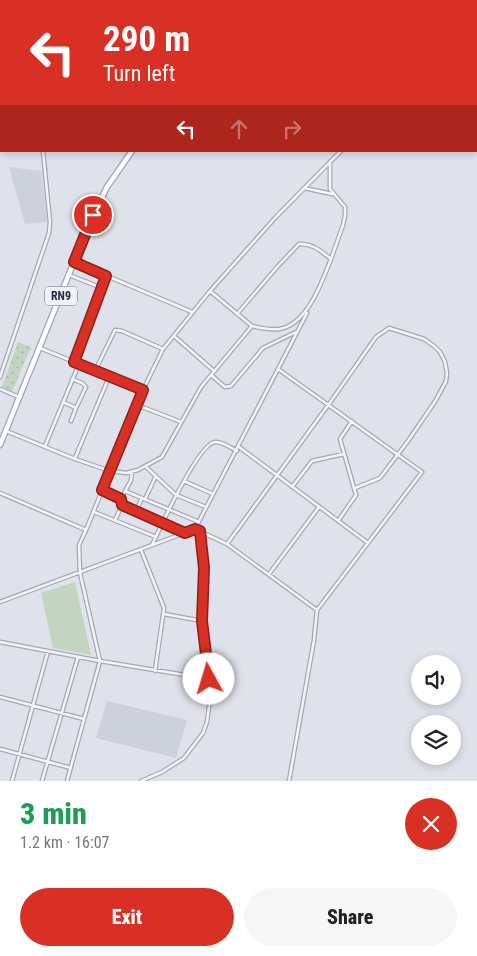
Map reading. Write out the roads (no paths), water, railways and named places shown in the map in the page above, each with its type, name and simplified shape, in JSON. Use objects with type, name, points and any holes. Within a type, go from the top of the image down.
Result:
[{"type":"main road","name":"RN9","points":[[0,446],[100,200],[131,152]]},
{"type":"street","points":[[0,377],[49,233],[43,152]]},
{"type":"street","points":[[68,781],[100,661],[80,573],[79,545],[143,390],[163,349],[173,335],[275,218],[340,152]]},
{"type":"street","points":[[330,162],[329,183],[332,194]]},
{"type":"street","points":[[0,602],[195,529],[237,451],[308,310],[331,259],[345,216],[343,204],[332,194],[304,188]]},
{"type":"street","points":[[238,314],[299,244],[307,244],[314,247],[331,259]]},
{"type":"street","points":[[74,262],[193,312]]},
{"type":"street","points":[[69,275],[102,288]]},
{"type":"street","points":[[74,362],[106,276]]},
{"type":"street","points":[[210,291],[252,326],[283,328],[308,310]]},
{"type":"street","points":[[6,431],[110,471],[132,472],[146,467],[162,456],[198,392],[252,326]]},
{"type":"street","points":[[227,544],[376,337],[384,330],[392,328],[424,339],[434,346],[445,362],[446,381],[436,400],[380,478],[355,488]]},
{"type":"street","points":[[95,371],[115,330],[122,331],[163,349]]},
{"type":"street","points":[[211,374],[225,387],[230,386],[263,348],[297,331]]},
{"type":"street","points":[[173,335],[214,371]]},
{"type":"street","points":[[40,348],[143,390]]},
{"type":"street","points":[[45,446],[78,364]]},
{"type":"street","points":[[278,369],[422,472],[317,610],[314,640],[289,781]]},
{"type":"street","points":[[75,459],[108,376]]},
{"type":"street","points":[[71,421],[86,387],[72,378]]},
{"type":"street","points":[[0,389],[20,397]]},
{"type":"street","points":[[63,402],[76,408]]},
{"type":"street","points":[[137,405],[181,422]]},
{"type":"street","points":[[338,521],[355,498],[355,488],[340,437],[352,421]]},
{"type":"street","points":[[152,545],[184,481],[210,444],[218,442],[237,451]]},
{"type":"street","points":[[239,447],[368,543]]},
{"type":"street","points":[[292,487],[312,462],[344,454]]},
{"type":"street","points":[[146,467],[176,495],[206,507]]},
{"type":"street","points":[[115,520],[122,505],[121,499],[132,476],[132,472]]},
{"type":"street","points":[[136,511],[156,476]]},
{"type":"street","points":[[184,481],[213,494]]},
{"type":"street","points":[[102,490],[121,499]]},
{"type":"street","points":[[125,491],[199,522]]},
{"type":"street","points":[[0,493],[86,530]]},
{"type":"street","points":[[122,505],[185,533]]},
{"type":"street","points":[[269,574],[319,507]]},
{"type":"street","points":[[94,512],[156,537]]},
{"type":"street","points":[[195,529],[227,544],[317,610]]},
{"type":"street","points":[[141,781],[162,772],[187,756],[203,733],[207,722],[211,695],[202,621],[204,568],[200,531]]},
{"type":"street","points":[[140,549],[163,604],[164,614],[156,671]]},
{"type":"street","points":[[164,614],[202,621]]},
{"type":"street","points":[[0,642],[209,679]]},
{"type":"street","points":[[12,781],[48,651]]},
{"type":"street","points":[[42,781],[78,657]]},
{"type":"street","points":[[0,697],[84,719]]},
{"type":"street","points":[[0,749],[71,768]]}]
